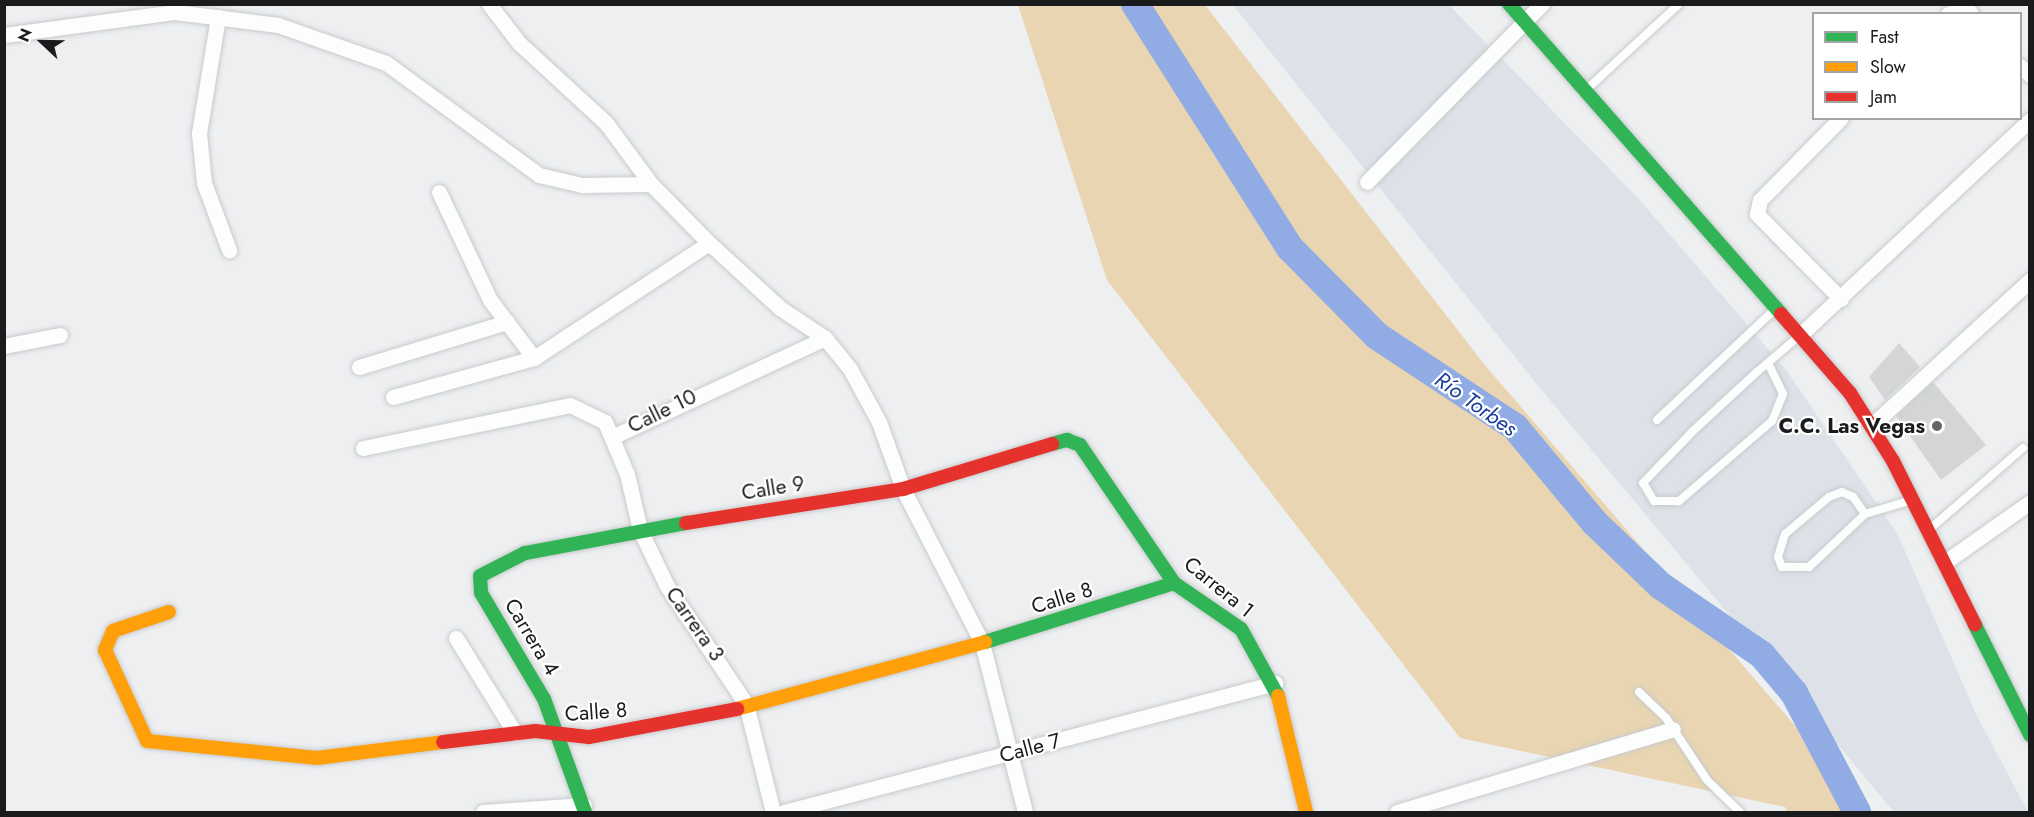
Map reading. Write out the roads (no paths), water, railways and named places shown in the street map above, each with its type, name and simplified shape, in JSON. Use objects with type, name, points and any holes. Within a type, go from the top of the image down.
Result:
[{"type":"street","points":[[489,4],[519,43],[606,123],[651,184],[709,243],[780,308],[825,338],[867,396],[903,489],[982,643],[1025,813]]},
{"type":"street","points":[[1509,4],[1801,334],[1873,424],[1910,500],[1945,562],[2030,735]]},
{"type":"street","points":[[1367,182],[1542,4]]},
{"type":"street","points":[[1956,12],[1967,9],[1969,12]]},
{"type":"street","points":[[4,36],[176,12],[218,16],[300,31],[386,63],[539,175],[582,185],[651,184]]},
{"type":"street","points":[[218,16],[199,133],[204,183],[229,250]]},
{"type":"street","points":[[1839,120],[1760,200],[1757,214],[1841,299]]},
{"type":"street","points":[[1801,334],[2030,120]]},
{"type":"street","points":[[439,192],[490,300],[534,358]]},
{"type":"street","points":[[393,397],[534,358],[709,243]]},
{"type":"street","points":[[1873,424],[2030,280]]},
{"type":"street","points":[[359,367],[507,322]]},
{"type":"street","points":[[4,346],[60,335]]},
{"type":"street","name":"Calle 10","points":[[363,448],[570,405],[590,410],[612,437],[825,338]]},
{"type":"street","name":"Carrera 3","points":[[612,437],[640,530],[667,586],[746,704],[773,813]]},
{"type":"street","name":"Calle 9","points":[[480,584],[486,570],[525,553],[640,530],[903,489],[1007,461],[1045,444],[1067,440],[1080,445]]},
{"type":"street","name":"Carrera 1","points":[[1080,445],[1174,583],[1241,628],[1275,683],[1306,813]]},
{"type":"street","points":[[1945,562],[2030,502]]},
{"type":"street","name":"Calle 8","points":[[169,612],[113,630],[105,650],[147,741],[317,758],[516,733],[561,738],[693,721],[746,704],[982,643],[1174,583]]},
{"type":"street","name":"Carrera 4","points":[[480,584],[561,738],[585,809]]},
{"type":"street","points":[[456,638],[516,733]]},
{"type":"street","name":"Calle 7","points":[[784,813],[1275,683]]},
{"type":"street","points":[[1397,813],[1673,729]]},
{"type":"street","points":[[483,813],[585,809]]},
{"type":"lane","points":[[1587,90],[1679,4]]},
{"type":"lane","points":[[1656,420],[1777,307]]},
{"type":"lane","points":[[1768,363],[1784,394],[1772,421],[1679,501],[1654,501],[1643,483],[1768,363],[1801,334]]},
{"type":"lane","points":[[1927,531],[2023,448]]},
{"type":"lane","points":[[1865,514],[1853,497],[1842,492],[1829,497],[1785,534],[1778,556],[1782,567],[1809,567],[1865,514],[1910,500]]},
{"type":"lane","points":[[1639,692],[1673,729],[1707,780],[1740,813]]},
{"type":"waterway","name":"Río Torbes","points":[[1135,4],[1290,248],[1377,336],[1515,427],[1595,523],[1661,586],[1762,655],[1794,693],[1857,812]]},
{"type":"place","name":"C.C. Las Vegas","points":[[1937,426]]}]
